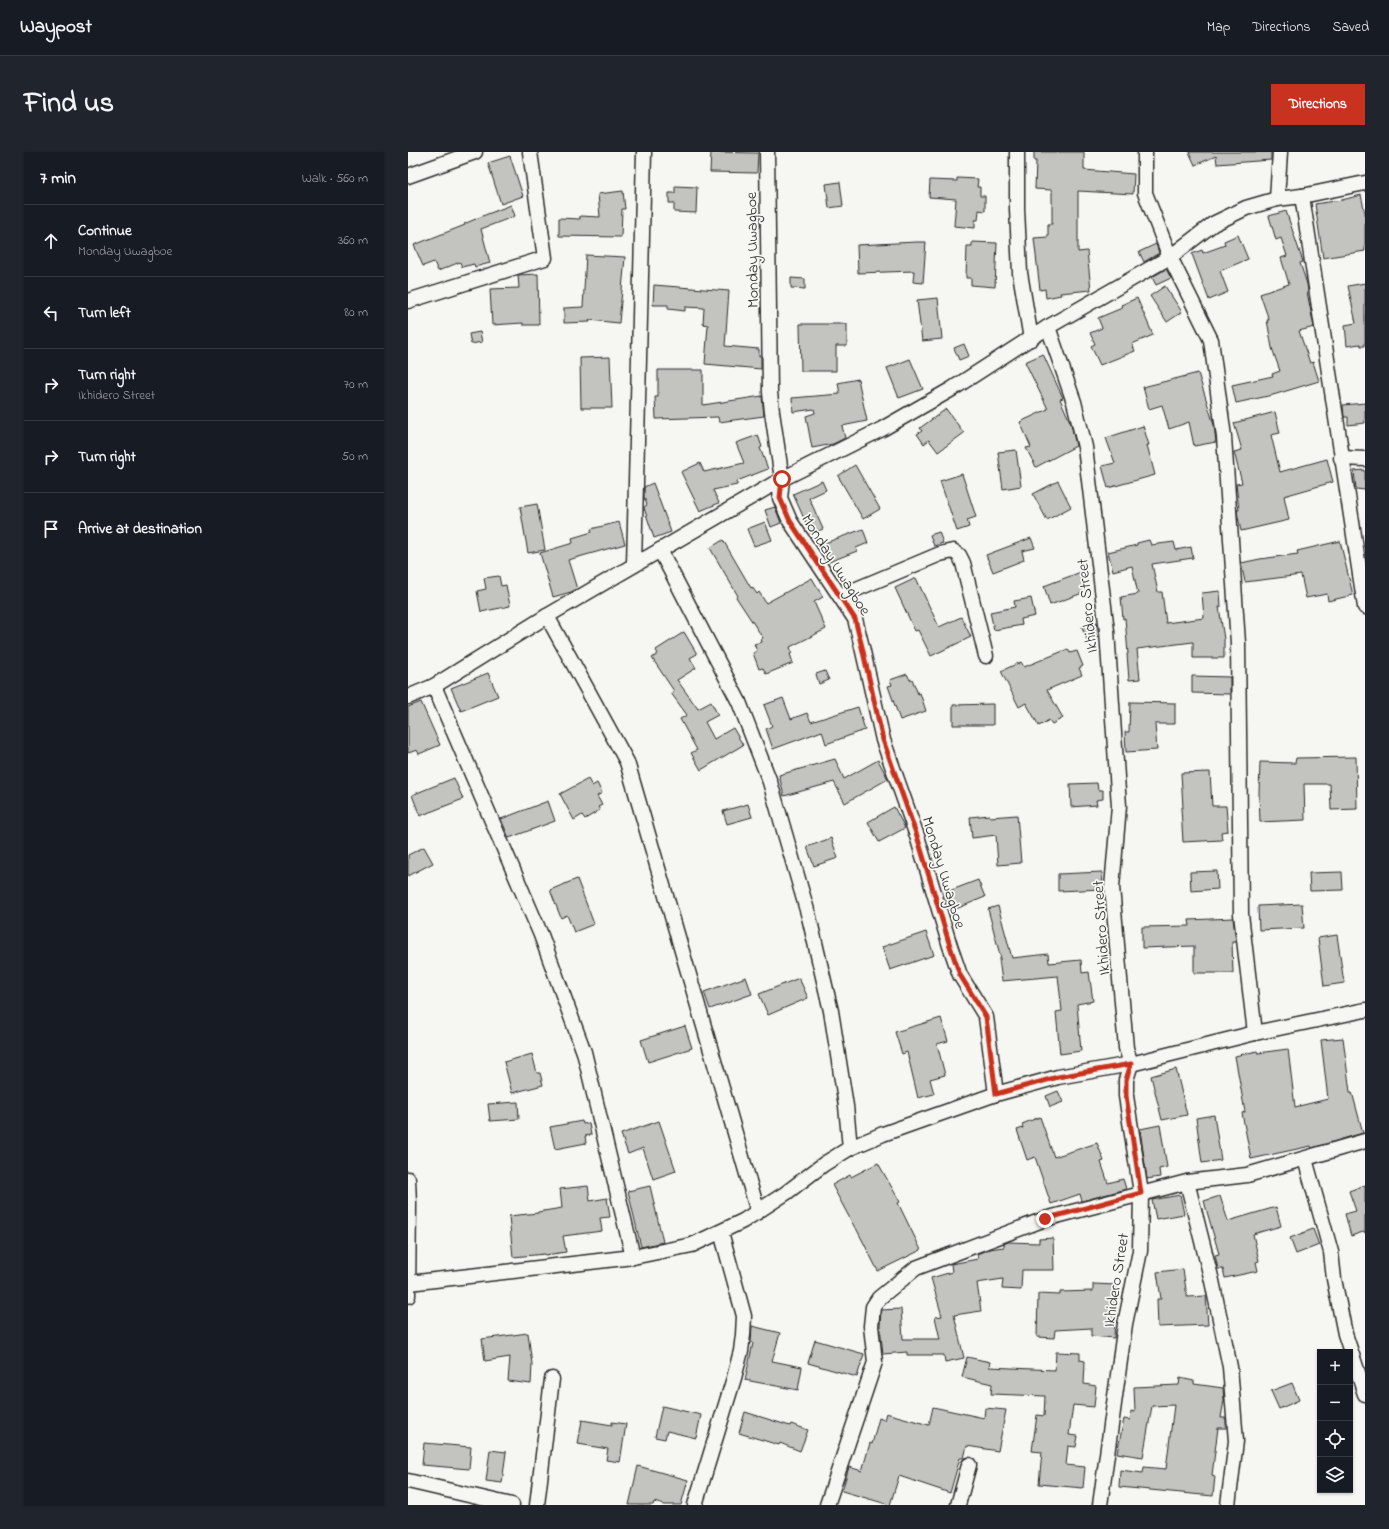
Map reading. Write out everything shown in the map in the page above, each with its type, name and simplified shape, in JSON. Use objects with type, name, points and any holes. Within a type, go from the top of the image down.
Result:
[{"type":"street","points":[[408,176],[475,152]]},
{"type":"street","points":[[408,301],[545,258],[530,152]]},
{"type":"street","points":[[634,565],[644,152]]},
{"type":"street","name":"Monday Uwagboe","points":[[766,152],[770,392],[782,479],[780,498],[790,521],[855,619],[883,740],[917,836],[960,975],[986,1017],[996,1094]]},
{"type":"street","points":[[1017,152],[1017,209],[1020,273],[1031,338]]},
{"type":"street","points":[[1145,152],[1145,194],[1170,257],[1211,340],[1224,437],[1238,643],[1241,914],[1255,1033]]},
{"type":"street","points":[[1277,199],[1280,152]]},
{"type":"street","points":[[408,697],[434,686],[547,616],[782,479],[882,429],[952,389],[1048,326],[1170,257],[1213,224],[1246,208],[1277,199],[1302,196],[1365,183]]},
{"type":"street","points":[[1302,196],[1365,607]]},
{"type":"street","name":"Ikhidero Street","points":[[1048,326],[1074,402],[1085,447],[1107,631],[1119,806],[1112,888],[1126,1048],[1131,1064],[1126,1080],[1126,1096],[1141,1193],[1140,1251],[1125,1324],[1100,1505]]},
{"type":"street","points":[[1341,458],[1365,458]]},
{"type":"street","points":[[660,550],[739,702],[770,782],[809,916],[832,1011],[846,1106],[850,1148]]},
{"type":"street","points":[[840,596],[940,554],[953,551],[959,555],[963,563],[986,656]]},
{"type":"street","points":[[547,616],[627,762],[758,1212]]},
{"type":"street","points":[[434,686],[541,935],[584,1052],[634,1257]]},
{"type":"street","points":[[408,1179],[408,1289],[634,1257],[692,1245],[721,1232],[758,1212],[824,1164],[850,1148],[883,1134],[996,1094],[1058,1077],[1131,1064],[1255,1033],[1365,1010]]},
{"type":"street","points":[[828,1505],[875,1362],[871,1326],[873,1307],[879,1298],[916,1268],[1045,1219],[1187,1182],[1247,1175],[1365,1140]]},
{"type":"street","points":[[1305,1159],[1331,1252],[1334,1279],[1345,1334],[1365,1394]]},
{"type":"street","points":[[1187,1182],[1212,1281],[1230,1367],[1236,1441],[1228,1505]]},
{"type":"street","points":[[695,1505],[734,1378],[741,1351],[743,1335],[744,1316],[721,1232]]},
{"type":"street","points":[[537,1505],[552,1379]]},
{"type":"street","points":[[958,1505],[969,1465]]},
{"type":"street","points":[[408,1481],[512,1505]]},
{"type":"building","points":[[711,152],[758,153],[757,173],[710,172]]},
{"type":"building","points":[[1034,152],[1084,152],[1084,170],[1134,174],[1133,194],[1078,191],[1078,252],[1087,251],[1091,290],[1060,293],[1061,295],[1046,298],[1045,289],[1040,290],[1034,238],[1048,237],[1048,224],[1052,224],[1052,190],[1035,189],[1036,161],[1034,161]]},
{"type":"building","points":[[1189,152],[1271,152],[1271,160],[1217,164],[1216,156],[1195,165]]},
{"type":"building","points":[[510,156],[523,196],[501,204],[488,163]]},
{"type":"building","points":[[957,178],[978,179],[977,187],[980,187],[980,196],[985,196],[985,211],[979,210],[978,220],[975,220],[975,228],[954,226],[956,199],[929,197],[930,180],[957,181]]},
{"type":"building","points":[[840,182],[843,206],[829,208],[826,184]]},
{"type":"building","points":[[675,186],[697,187],[696,213],[674,212],[674,203],[669,203],[669,193],[675,193]]},
{"type":"building","points":[[623,191],[625,209],[622,209],[621,237],[559,236],[559,218],[580,219],[580,216],[600,217],[598,194]]},
{"type":"building","points":[[1361,195],[1365,213],[1365,251],[1323,258],[1315,204],[1342,200]]},
{"type":"building","points":[[511,205],[515,216],[481,229],[490,263],[475,267],[474,264],[462,267],[460,262],[438,271],[434,262],[423,266],[414,245]]},
{"type":"building","points":[[1286,211],[1303,262],[1300,263],[1307,284],[1307,292],[1314,327],[1299,331],[1310,363],[1313,362],[1319,381],[1273,395],[1236,403],[1232,385],[1273,376],[1272,374],[1280,371],[1272,348],[1267,320],[1269,320],[1260,294],[1289,284],[1281,258],[1287,256],[1281,238],[1276,240],[1269,216]]},
{"type":"building","points":[[1238,235],[1248,259],[1220,271],[1228,292],[1209,300],[1192,254],[1202,250],[1203,253],[1225,245],[1224,241]]},
{"type":"building","points":[[926,242],[923,283],[913,282],[914,271],[858,273],[857,245]]},
{"type":"building","points":[[972,242],[997,243],[995,287],[971,285],[971,278],[966,278],[967,246],[972,246]]},
{"type":"building","points":[[1156,244],[1159,253],[1144,262],[1139,252]]},
{"type":"building","points":[[586,255],[625,257],[619,323],[589,320],[590,322],[564,323],[564,308],[583,307]]},
{"type":"building","points":[[1166,269],[1171,278],[1156,285],[1152,277]]},
{"type":"building","points":[[538,274],[539,325],[523,325],[523,323],[492,325],[490,289],[519,288],[518,275]]},
{"type":"building","points":[[791,278],[805,279],[805,289],[791,288]]},
{"type":"building","points":[[1365,283],[1365,346],[1361,346],[1360,344],[1347,346],[1345,325],[1356,323],[1348,286]]},
{"type":"building","points":[[654,285],[729,291],[725,346],[759,349],[759,356],[761,356],[761,369],[705,364],[708,325],[703,324],[704,308],[685,307],[685,311],[668,309],[668,305],[653,305]]},
{"type":"building","points":[[1165,286],[1182,312],[1167,322],[1150,296]]},
{"type":"building","points":[[938,298],[942,339],[922,341],[917,300]]},
{"type":"building","points":[[1137,298],[1153,335],[1132,344],[1135,351],[1100,365],[1091,346],[1095,344],[1090,333],[1102,328],[1098,318],[1122,308],[1121,305]]},
{"type":"building","points":[[800,324],[847,324],[847,346],[836,346],[836,371],[801,371]]},
{"type":"building","points":[[480,332],[482,342],[471,344],[469,334]]},
{"type":"building","points":[[964,344],[969,356],[959,360],[954,348]]},
{"type":"building","points":[[1043,354],[1063,398],[1060,399],[1071,424],[1076,446],[1036,467],[1026,448],[1031,447],[1020,422],[1048,409],[1025,362]]},
{"type":"building","points":[[610,357],[612,408],[581,408],[580,358]]},
{"type":"building","points":[[910,359],[923,389],[899,398],[887,368]]},
{"type":"building","points":[[658,370],[703,370],[703,405],[762,396],[764,416],[719,422],[718,417],[656,419],[655,397],[658,397]]},
{"type":"building","points":[[1198,373],[1214,425],[1216,442],[1194,446],[1189,422],[1169,429],[1162,405],[1149,409],[1143,387]]},
{"type":"building","points":[[858,379],[867,421],[842,426],[845,438],[833,444],[812,448],[806,416],[815,413],[814,409],[793,412],[792,398],[840,394],[838,383]]},
{"type":"building","points":[[1365,403],[1365,423],[1348,425],[1348,417],[1344,417],[1343,405]]},
{"type":"building","points":[[946,409],[964,433],[938,452],[929,440],[924,444],[917,434],[922,431],[920,428]]},
{"type":"building","points":[[1275,412],[1280,433],[1271,435],[1280,472],[1327,459],[1333,482],[1284,496],[1289,520],[1241,531],[1237,510],[1239,510],[1236,484],[1242,483],[1234,452],[1242,450],[1234,423]]},
{"type":"building","points":[[1143,426],[1149,445],[1147,445],[1155,475],[1108,488],[1102,466],[1115,463],[1106,438]]},
{"type":"building","points":[[758,435],[762,447],[760,448],[768,469],[737,481],[737,485],[713,490],[719,503],[700,511],[681,472],[700,463],[704,472],[744,463],[736,443]]},
{"type":"building","points":[[1016,450],[1021,486],[1003,489],[998,452]]},
{"type":"building","points":[[855,465],[880,509],[863,519],[838,476]]},
{"type":"building","points":[[1365,470],[1365,490],[1356,489],[1354,471]]},
{"type":"building","points":[[962,474],[976,517],[967,520],[969,527],[957,531],[940,481]]},
{"type":"building","points":[[822,481],[826,490],[809,498],[823,529],[811,534],[793,494]]},
{"type":"building","points":[[1058,481],[1071,507],[1047,520],[1033,494]]},
{"type":"building","points":[[653,483],[671,532],[654,538],[644,508],[647,505],[644,497],[644,487]]},
{"type":"building","points":[[537,504],[545,550],[528,553],[520,507]]},
{"type":"building","points":[[775,507],[781,523],[771,527],[765,510]]},
{"type":"building","points":[[619,522],[625,544],[568,560],[577,589],[553,597],[540,553],[573,543],[572,538],[592,532],[591,529]]},
{"type":"building","points":[[765,522],[772,540],[754,546],[747,529]]},
{"type":"building","points":[[863,529],[868,543],[856,548],[857,551],[829,562],[822,544]]},
{"type":"building","points":[[939,532],[943,543],[934,546],[930,535]]},
{"type":"building","points":[[1031,538],[1035,548],[1022,551],[1024,560],[993,572],[986,555]]},
{"type":"building","points":[[723,540],[751,588],[752,587],[757,594],[759,592],[766,603],[812,578],[823,597],[814,602],[826,629],[790,647],[792,653],[790,654],[793,663],[766,674],[763,668],[759,669],[753,653],[757,651],[754,644],[762,642],[761,639],[763,638],[736,597],[738,596],[710,548]]},
{"type":"building","points":[[1149,540],[1151,545],[1174,542],[1176,550],[1191,547],[1193,558],[1152,564],[1158,592],[1162,592],[1166,623],[1204,618],[1202,593],[1220,591],[1221,607],[1219,607],[1224,639],[1224,658],[1193,658],[1193,642],[1137,649],[1140,679],[1129,680],[1125,618],[1123,619],[1121,597],[1138,594],[1132,566],[1113,571],[1108,552],[1137,545],[1137,543]]},
{"type":"building","points":[[1340,541],[1353,595],[1328,601],[1327,594],[1306,598],[1301,575],[1245,582],[1241,563],[1298,554],[1297,551]]},
{"type":"building","points":[[1081,572],[1088,591],[1050,605],[1044,586]]},
{"type":"building","points":[[499,576],[501,586],[506,585],[510,606],[481,612],[477,591],[486,589],[484,578]]},
{"type":"building","points":[[916,578],[939,627],[961,617],[971,637],[931,656],[918,630],[915,631],[895,588]]},
{"type":"building","points":[[1031,598],[1035,616],[1021,619],[1022,625],[994,630],[990,612],[1015,607],[1014,601]]},
{"type":"building","points":[[1097,622],[1099,636],[1087,640],[1082,627]]},
{"type":"building","points":[[684,632],[697,654],[690,658],[696,668],[677,680],[698,709],[711,702],[718,715],[705,722],[714,739],[733,728],[743,745],[701,770],[691,753],[697,750],[680,719],[687,715],[671,693],[674,691],[652,658],[658,654],[656,650]]},
{"type":"building","points":[[1068,649],[1070,653],[1077,651],[1083,666],[1079,668],[1082,675],[1047,690],[1063,718],[1052,724],[1049,720],[1039,726],[1026,703],[1019,707],[1001,671],[1021,662],[1024,667]]},
{"type":"building","points":[[825,671],[829,680],[819,684],[816,674]]},
{"type":"building","points":[[488,673],[498,696],[461,711],[451,688]]},
{"type":"building","points":[[907,674],[910,680],[912,679],[918,694],[920,693],[926,711],[900,720],[888,686],[892,685],[890,680]]},
{"type":"building","points":[[1192,676],[1230,677],[1230,694],[1192,693]]},
{"type":"building","points":[[783,698],[791,719],[807,713],[811,722],[858,707],[865,730],[826,744],[822,731],[773,749],[766,729],[772,726],[764,705]]},
{"type":"building","points":[[421,702],[440,745],[419,754],[417,750],[408,753],[408,707]]},
{"type":"building","points":[[1130,702],[1175,703],[1175,724],[1155,724],[1157,750],[1126,752],[1125,732],[1129,732]]},
{"type":"building","points":[[993,704],[993,725],[953,725],[953,705]]},
{"type":"building","points":[[1356,757],[1357,809],[1331,810],[1330,784],[1304,784],[1305,820],[1260,822],[1260,762],[1295,763],[1296,758]]},
{"type":"building","points":[[835,759],[844,779],[878,760],[888,779],[845,803],[834,782],[784,796],[779,775]]},
{"type":"building","points":[[1210,772],[1212,806],[1226,806],[1228,831],[1221,832],[1222,840],[1183,842],[1181,773]]},
{"type":"building","points":[[454,778],[463,799],[420,816],[412,795]]},
{"type":"building","points":[[588,779],[592,786],[597,783],[602,793],[597,796],[602,805],[598,807],[600,810],[585,819],[582,815],[574,820],[560,794]]},
{"type":"building","points":[[1097,783],[1098,790],[1103,790],[1103,799],[1096,800],[1097,805],[1071,807],[1070,784]]},
{"type":"building","points":[[548,801],[555,821],[509,838],[501,819]]},
{"type":"building","points":[[748,804],[752,817],[727,824],[723,811]]},
{"type":"building","points":[[894,807],[905,828],[879,842],[868,822]]},
{"type":"building","points":[[989,815],[990,817],[1017,815],[1021,863],[998,865],[996,835],[972,838],[970,817]]},
{"type":"building","points":[[831,838],[838,858],[814,866],[807,847]]},
{"type":"building","points":[[424,847],[433,863],[408,876],[408,855]]},
{"type":"building","points":[[1217,871],[1218,889],[1191,891],[1190,872]]},
{"type":"building","points":[[1102,872],[1103,889],[1058,891],[1058,874]]},
{"type":"building","points":[[1342,872],[1343,890],[1310,891],[1309,873]]},
{"type":"building","points":[[577,879],[594,924],[574,932],[567,915],[561,918],[550,890]]},
{"type":"building","points":[[978,880],[985,897],[951,911],[944,893]]},
{"type":"building","points":[[1302,904],[1304,928],[1259,930],[1258,906]]},
{"type":"building","points":[[998,906],[1012,958],[1048,954],[1049,963],[1081,960],[1082,973],[1089,972],[1093,1001],[1077,1004],[1081,1051],[1060,1054],[1056,1012],[1062,1011],[1058,976],[1002,981],[999,959],[1001,959],[988,909]]},
{"type":"building","points":[[1233,918],[1236,942],[1232,942],[1233,973],[1194,973],[1194,946],[1142,948],[1142,927],[1190,926],[1189,920]]},
{"type":"building","points":[[926,932],[934,955],[890,970],[882,947]]},
{"type":"building","points":[[1337,935],[1344,983],[1324,986],[1318,938]]},
{"type":"building","points":[[746,977],[752,994],[710,1009],[704,992]]},
{"type":"building","points":[[799,978],[808,998],[768,1015],[759,994]]},
{"type":"building","points":[[941,1018],[948,1041],[937,1044],[945,1075],[930,1079],[934,1094],[918,1098],[907,1052],[902,1054],[895,1032]]},
{"type":"building","points":[[685,1026],[692,1048],[648,1062],[641,1040]]},
{"type":"building","points":[[1343,1038],[1350,1092],[1352,1092],[1363,1133],[1312,1148],[1311,1146],[1251,1159],[1242,1113],[1245,1112],[1235,1056],[1257,1051],[1258,1053],[1288,1049],[1295,1107],[1328,1099],[1321,1040]]},
{"type":"building","points":[[532,1054],[537,1073],[540,1073],[543,1085],[512,1093],[504,1062]]},
{"type":"building","points":[[1176,1069],[1187,1115],[1162,1120],[1151,1076]]},
{"type":"building","points":[[1058,1091],[1063,1102],[1050,1107],[1046,1096]]},
{"type":"building","points":[[518,1102],[519,1119],[490,1121],[488,1104]]},
{"type":"building","points":[[1214,1115],[1221,1160],[1202,1163],[1196,1118]]},
{"type":"building","points":[[1040,1117],[1054,1157],[1097,1143],[1104,1161],[1101,1162],[1108,1183],[1123,1179],[1126,1189],[1082,1201],[1080,1194],[1051,1204],[1035,1157],[1027,1160],[1017,1130],[1023,1128],[1022,1124]]},
{"type":"building","points":[[582,1121],[583,1124],[589,1123],[591,1135],[585,1136],[586,1143],[555,1149],[550,1127]]},
{"type":"building","points":[[659,1121],[676,1171],[653,1179],[643,1148],[628,1154],[621,1134]]},
{"type":"building","points":[[1160,1125],[1167,1167],[1159,1169],[1160,1177],[1147,1179],[1140,1129]]},
{"type":"building","points":[[878,1163],[900,1202],[898,1203],[921,1250],[878,1271],[832,1185],[850,1175],[851,1177]]},
{"type":"building","points":[[1365,1185],[1365,1233],[1363,1232],[1351,1236],[1345,1214],[1356,1211],[1349,1191]]},
{"type":"building","points":[[588,1186],[590,1201],[607,1198],[610,1217],[600,1218],[602,1231],[563,1236],[566,1252],[513,1257],[509,1216],[538,1213],[562,1208],[560,1189]]},
{"type":"building","points":[[650,1186],[663,1242],[641,1247],[628,1191]]},
{"type":"building","points":[[1180,1195],[1184,1214],[1156,1219],[1152,1200]]},
{"type":"building","points":[[1220,1196],[1228,1221],[1276,1207],[1281,1226],[1253,1234],[1259,1261],[1256,1262],[1258,1271],[1225,1278],[1223,1269],[1218,1269],[1215,1255],[1219,1254],[1204,1201]]},
{"type":"building","points":[[1313,1229],[1319,1245],[1296,1254],[1290,1238]]},
{"type":"building","points":[[1053,1238],[1054,1270],[1022,1270],[1021,1290],[1002,1289],[1003,1279],[977,1283],[981,1311],[954,1315],[964,1358],[945,1362],[944,1355],[907,1355],[907,1352],[883,1354],[880,1326],[881,1310],[901,1309],[903,1339],[940,1339],[935,1317],[942,1316],[931,1278],[952,1272],[951,1264],[978,1259],[977,1254],[989,1249],[1004,1247],[1004,1244],[1008,1242],[1039,1243],[1039,1239]]},
{"type":"building","points":[[1183,1269],[1187,1297],[1206,1296],[1208,1325],[1158,1327],[1157,1299],[1161,1299],[1157,1272]]},
{"type":"building","points":[[1093,1284],[1117,1285],[1114,1338],[1091,1336],[1091,1328],[1055,1330],[1054,1338],[1037,1337],[1038,1294],[1060,1295],[1060,1292],[1093,1291]]},
{"type":"building","points":[[752,1326],[780,1333],[772,1361],[802,1367],[798,1390],[745,1380],[753,1343],[751,1342]]},
{"type":"building","points":[[528,1333],[532,1364],[531,1384],[508,1381],[510,1357],[485,1361],[482,1339]]},
{"type":"building","points":[[815,1340],[864,1354],[857,1377],[808,1363]]},
{"type":"building","points":[[1056,1352],[1080,1353],[1080,1360],[1085,1361],[1084,1384],[1096,1386],[1094,1407],[1073,1405],[1069,1435],[1078,1436],[1076,1447],[1068,1446],[1066,1465],[1085,1467],[1083,1488],[1039,1484],[1042,1452],[1032,1451],[1037,1415],[1044,1416],[1045,1396],[991,1394],[992,1384],[962,1377],[967,1357],[990,1362],[989,1367],[1055,1370]]},
{"type":"building","points":[[1180,1378],[1194,1381],[1194,1384],[1223,1388],[1224,1400],[1221,1418],[1226,1418],[1226,1428],[1218,1428],[1212,1475],[1215,1476],[1213,1496],[1119,1487],[1120,1470],[1143,1473],[1144,1467],[1166,1469],[1174,1405],[1152,1406],[1143,1457],[1117,1453],[1124,1419],[1130,1420],[1131,1411],[1135,1412],[1134,1387],[1179,1385]]},
{"type":"building","points":[[1292,1383],[1299,1400],[1279,1409],[1271,1391]]},
{"type":"building","points":[[662,1406],[701,1415],[696,1438],[667,1431],[665,1439],[655,1437]]},
{"type":"building","points":[[933,1407],[984,1418],[985,1408],[1006,1410],[998,1451],[967,1446],[964,1458],[960,1458],[950,1493],[899,1476],[890,1505],[842,1491],[849,1467],[862,1471],[870,1443],[872,1444],[879,1418],[884,1420],[886,1413],[929,1425]]},
{"type":"building","points":[[745,1412],[808,1430],[800,1451],[780,1443],[779,1445],[739,1433]]},
{"type":"building","points":[[582,1420],[612,1425],[612,1422],[626,1424],[620,1462],[606,1460],[608,1449],[578,1444]]},
{"type":"building","points":[[424,1443],[471,1447],[469,1469],[422,1465]]},
{"type":"building","points":[[490,1450],[506,1452],[502,1483],[486,1481]]},
{"type":"building","points":[[638,1466],[688,1480],[681,1505],[665,1505],[654,1502],[653,1505],[629,1505]]},
{"type":"route","points":[[782,479],[780,498],[790,521],[855,619],[883,740],[917,836],[950,946],[960,975],[986,1017],[992,1052],[996,1094],[1058,1077],[1131,1064],[1126,1080],[1126,1096],[1141,1193],[1045,1219]]}]
